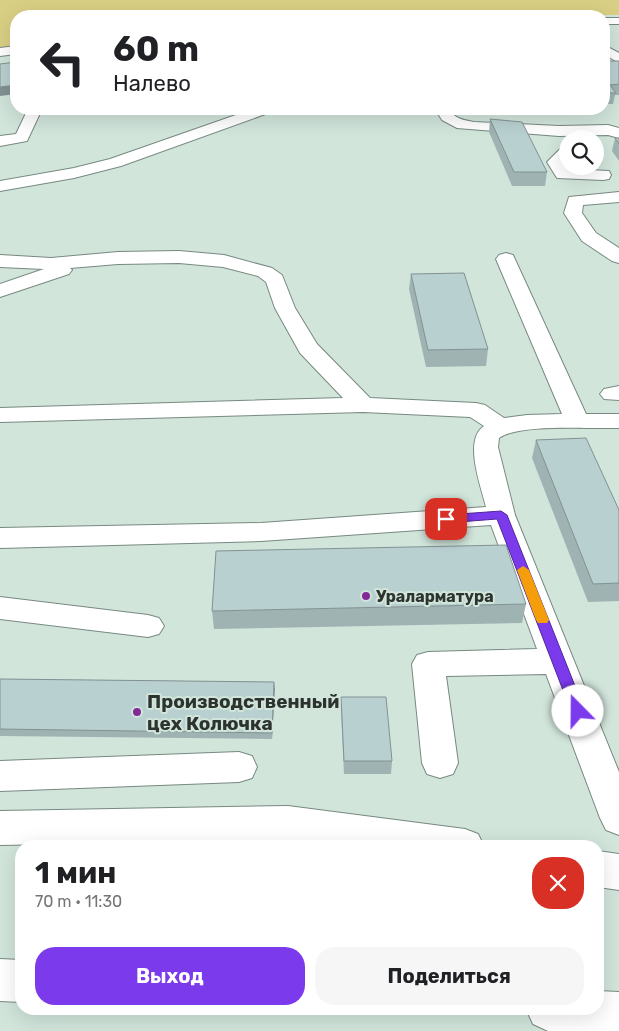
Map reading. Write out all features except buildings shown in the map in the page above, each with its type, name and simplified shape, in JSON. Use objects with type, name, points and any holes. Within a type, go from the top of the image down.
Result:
[{"type":"street","points":[[0,141],[22,138],[32,115]]},
{"type":"street","points":[[0,186],[74,173],[115,163],[249,115]]},
{"type":"street","points":[[446,115],[458,124],[559,131]]},
{"type":"street","points":[[559,158],[555,162],[559,168]]},
{"type":"street","points":[[619,197],[575,201],[573,213],[590,237],[619,256]]},
{"type":"street","points":[[0,261],[51,264],[118,258],[179,257],[224,261],[265,272],[274,279],[285,308],[308,348],[363,406]]},
{"type":"street","points":[[506,259],[577,421]]},
{"type":"street","points":[[0,291],[85,262]]},
{"type":"street","points":[[0,414],[363,406],[476,410],[500,426]]},
{"type":"street","points":[[619,421],[527,422],[500,426],[487,435],[485,447],[501,515],[619,818]]},
{"type":"street","points":[[0,538],[261,532],[501,515]]},
{"type":"street","points":[[0,608],[148,626]]},
{"type":"street","points":[[440,763],[428,664],[559,661]]},
{"type":"street","points":[[0,776],[239,767]]},
{"type":"street","points":[[0,828],[288,824],[417,840]]},
{"type":"street","points":[[604,869],[619,872]]},
{"type":"street","points":[[0,980],[15,980]]},
{"type":"street","points":[[604,1013],[619,1014]]},
{"type":"shaded area","points":[[0,0],[619,0],[619,15],[610,15],[610,10],[10,10],[10,49],[0,50]]},
{"type":"slow traffic","points":[[523,570],[543,620]]},
{"type":"place","name":"Ураларматура","points":[[366,596]]},
{"type":"place","name":"Производственный цех Колючка","points":[[137,712]]},
{"type":"route","points":[[446,519],[501,515],[578,711]]}]
